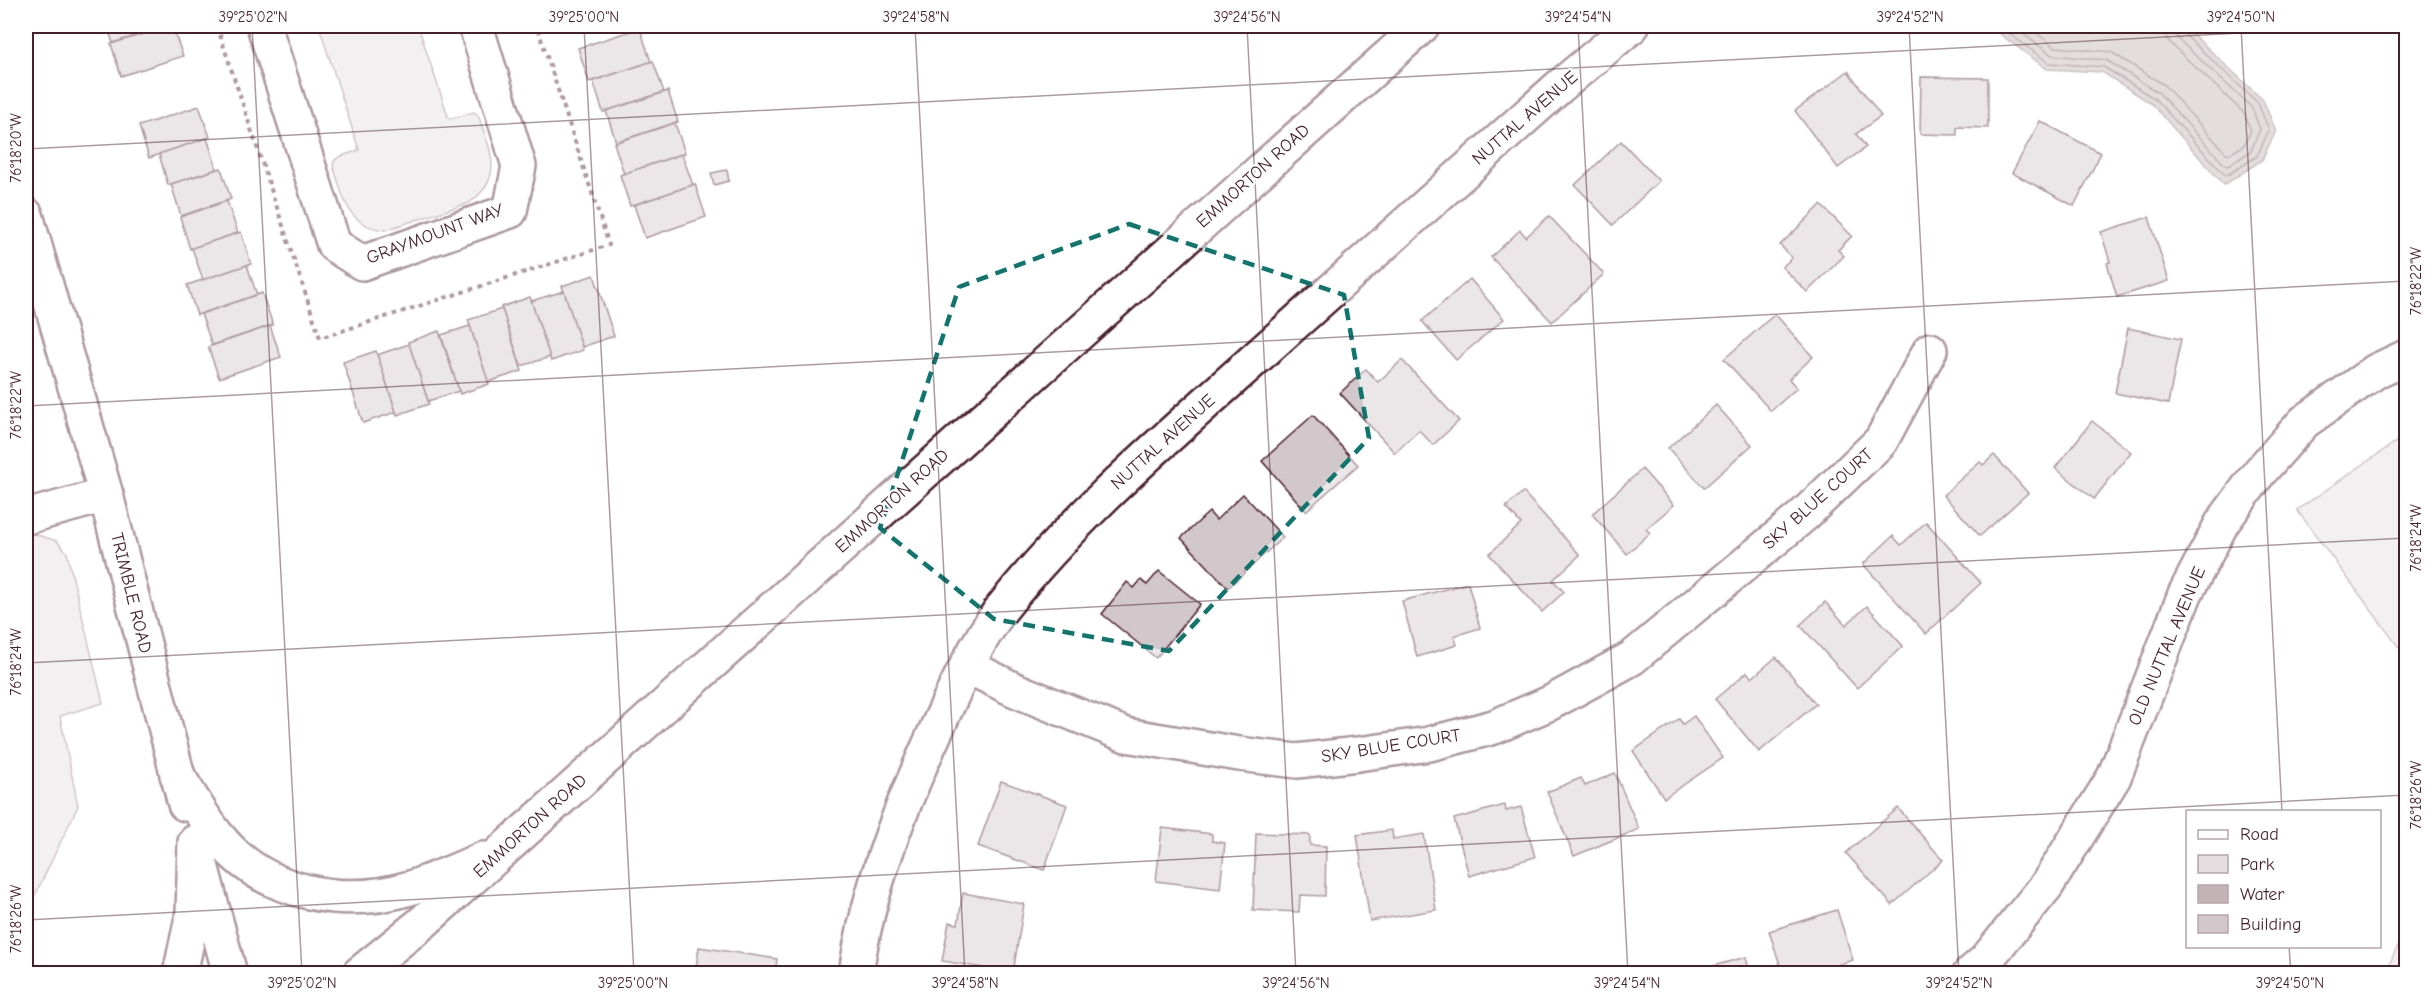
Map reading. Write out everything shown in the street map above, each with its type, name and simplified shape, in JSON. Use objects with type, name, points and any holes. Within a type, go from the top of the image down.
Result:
[{"type":"street","name":"GRAYMOUNT WAY","points":[[264,26],[334,245],[362,263],[510,212],[519,166],[476,26]]},
{"type":"street","name":"EMMORTON ROAD","points":[[359,974],[423,923],[1422,26]]},
{"type":"street","name":"NUTTAL AVENUE","points":[[856,974],[859,949],[880,868],[917,771],[967,666],[1000,611],[1042,561],[1124,476],[1559,87],[1632,26]]},
{"type":"street","name":"TRIMBLE ROAD","points":[[26,215],[106,495],[230,974]]},
{"type":"street","name":"SKY BLUE COURT","points":[[967,666],[1013,689],[1126,735],[1250,756],[1297,761],[1358,754],[1429,744],[1494,727],[1550,703],[1632,658],[1804,515],[1881,441],[1930,350]]},
{"type":"street","name":"OLD NUTTAL AVENUE","points":[[1970,974],[1986,960],[2047,885],[2114,777],[2185,594],[2222,523],[2258,474],[2304,422],[2376,371],[2406,357]]},
{"type":"street","points":[[26,517],[106,495]]},
{"type":"street","points":[[177,775],[221,840],[253,870],[294,889],[333,896],[376,894],[409,888],[501,852]]},
{"type":"street","points":[[180,974],[193,913],[195,842]]},
{"type":"street","points":[[388,974],[423,923]]},
{"type":"highlighted area","points":[[1129,224],[1344,295],[1369,438],[1169,651],[994,619],[880,528],[959,287]]},
{"type":"green space","points":[[319,26],[418,26],[449,119],[474,112],[478,115],[492,162],[488,183],[481,193],[469,203],[385,230],[362,223],[354,216],[344,199],[333,166],[334,161],[339,157],[359,150]]},
{"type":"green space","points":[[2406,435],[2406,657],[2297,510]]},
{"type":"green space","points":[[34,534],[57,541],[67,553],[103,703],[60,716],[78,806],[26,914],[26,536]]},
{"type":"green space","points":[[2406,929],[2406,973],[2385,973]]},
{"type":"water","points":[[1989,26],[2184,26],[2263,100],[2276,131],[2262,160],[2224,185],[2152,104],[2102,72],[2047,69]]},
{"type":"building","points":[[107,26],[168,26],[113,43]]},
{"type":"building","points":[[172,26],[183,56],[121,76],[111,44]]},
{"type":"building","points":[[640,28],[651,62],[589,82],[578,48]]},
{"type":"building","points":[[653,61],[664,92],[603,112],[593,81]]},
{"type":"building","points":[[1848,71],[1881,116],[1856,134],[1866,147],[1838,168],[1795,111]]},
{"type":"building","points":[[1921,77],[1988,78],[1988,128],[1957,127],[1957,135],[1920,134]]},
{"type":"building","points":[[668,91],[678,122],[616,142],[606,111]]},
{"type":"building","points":[[199,106],[210,137],[149,158],[139,126]]},
{"type":"building","points":[[2040,121],[2101,153],[2074,206],[2012,173]]},
{"type":"building","points":[[675,123],[685,153],[624,174],[614,143]]},
{"type":"building","points":[[207,138],[217,169],[168,185],[159,154]]},
{"type":"building","points":[[1621,141],[1659,181],[1613,225],[1575,185]]},
{"type":"building","points":[[682,154],[693,185],[630,206],[620,175]]},
{"type":"building","points":[[221,168],[231,199],[181,216],[171,184]]},
{"type":"building","points":[[727,170],[729,181],[714,185],[711,173]]},
{"type":"building","points":[[695,184],[706,217],[645,238],[634,205]]},
{"type":"building","points":[[227,201],[238,233],[190,249],[180,217]]},
{"type":"building","points":[[1821,205],[1852,236],[1838,250],[1844,256],[1807,292],[1782,267],[1792,258],[1780,245]]},
{"type":"building","points":[[1549,216],[1604,274],[1552,322],[1491,257],[1520,230],[1526,237]]},
{"type":"building","points":[[2149,217],[2169,281],[2117,297],[2101,232]]},
{"type":"building","points":[[241,232],[251,264],[203,280],[192,248]]},
{"type":"building","points":[[247,265],[257,295],[197,315],[187,285]]},
{"type":"building","points":[[594,275],[614,336],[582,347],[562,286]]},
{"type":"building","points":[[1470,279],[1504,319],[1456,360],[1422,321]]},
{"type":"building","points":[[564,291],[583,350],[551,361],[531,301]]},
{"type":"building","points":[[262,293],[273,325],[212,345],[201,314]]},
{"type":"building","points":[[530,297],[550,357],[521,366],[501,307]]},
{"type":"building","points":[[502,309],[522,371],[488,382],[468,320]]},
{"type":"building","points":[[1775,314],[1813,357],[1789,379],[1797,388],[1771,411],[1724,359]]},
{"type":"building","points":[[270,326],[281,357],[219,378],[208,347]]},
{"type":"building","points":[[470,326],[489,384],[460,394],[441,335]]},
{"type":"building","points":[[2128,328],[2181,339],[2168,404],[2115,393]]},
{"type":"building","points":[[439,331],[459,391],[428,401],[408,342]]},
{"type":"building","points":[[409,344],[429,404],[397,415],[377,355]]},
{"type":"building","points":[[376,351],[396,412],[363,423],[343,362]]},
{"type":"building","points":[[1402,360],[1459,421],[1433,445],[1419,430],[1395,453],[1340,393],[1366,369],[1378,382]]},
{"type":"building","points":[[1716,405],[1752,445],[1704,488],[1668,448]]},
{"type":"building","points":[[1313,415],[1358,465],[1306,511],[1262,461]]},
{"type":"building","points":[[2092,421],[2131,452],[2094,499],[2055,468]]},
{"type":"building","points":[[1994,455],[2028,493],[1980,536],[1943,495],[1980,462],[1983,465]]},
{"type":"building","points":[[1642,469],[1674,505],[1646,529],[1650,533],[1627,554],[1592,514]]},
{"type":"building","points":[[1523,492],[1580,555],[1553,580],[1564,592],[1542,612],[1489,554],[1521,524],[1506,507]]},
{"type":"building","points":[[1243,494],[1283,537],[1228,588],[1181,538],[1209,512],[1216,520]]},
{"type":"building","points":[[1926,522],[1981,583],[1926,634],[1863,564],[1893,536],[1901,545]]},
{"type":"building","points":[[1159,571],[1200,604],[1156,658],[1102,614],[1127,582],[1134,588],[1141,580],[1147,585]]},
{"type":"building","points":[[1468,583],[1480,628],[1454,636],[1457,645],[1417,657],[1402,601]]},
{"type":"building","points":[[1825,602],[1846,625],[1867,606],[1903,646],[1857,688],[1800,625]]},
{"type":"building","points":[[1776,657],[1816,704],[1759,752],[1715,699],[1747,672],[1752,678]]},
{"type":"building","points":[[1694,716],[1723,758],[1664,798],[1633,751],[1679,719],[1683,724]]},
{"type":"building","points":[[1615,773],[1639,829],[1574,856],[1547,792],[1581,778],[1585,786]]},
{"type":"building","points":[[1001,781],[1067,805],[1044,870],[978,846]]},
{"type":"building","points":[[1505,805],[1506,811],[1521,807],[1535,857],[1469,876],[1454,819]]},
{"type":"building","points":[[1898,808],[1943,860],[1892,905],[1846,853]]},
{"type":"building","points":[[1162,828],[1212,834],[1212,841],[1225,843],[1220,889],[1156,881]]},
{"type":"building","points":[[1392,830],[1393,839],[1424,834],[1436,910],[1370,921],[1357,835]]},
{"type":"building","points":[[1256,833],[1310,835],[1310,845],[1326,846],[1325,896],[1300,895],[1299,912],[1253,910]]},
{"type":"building","points":[[963,893],[1024,904],[1013,973],[942,961],[949,922],[958,924]]},
{"type":"building","points":[[1837,910],[1853,960],[1821,970],[1822,974],[1783,974],[1769,931]]},
{"type":"building","points":[[699,947],[777,959],[775,974],[695,974]]},
{"type":"building","points":[[1746,957],[1750,974],[1684,974]]}]
